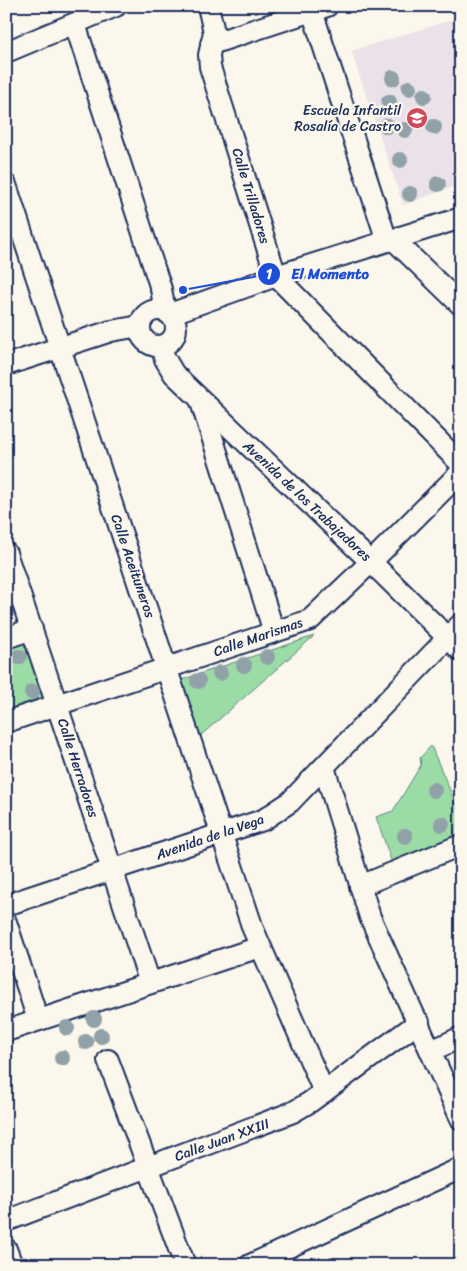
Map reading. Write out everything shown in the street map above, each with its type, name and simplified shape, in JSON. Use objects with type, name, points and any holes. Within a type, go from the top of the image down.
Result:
[{"type":"street","name":"Calle Trilladores","points":[[208,6],[214,23],[208,55],[210,67],[276,276],[461,464]]},
{"type":"street","points":[[6,52],[75,24],[107,8]]},
{"type":"street","points":[[211,44],[320,9],[390,240],[461,305]]},
{"type":"street","points":[[75,24],[161,289],[167,313],[175,324],[174,336],[171,341],[161,346],[149,344],[141,335],[140,326],[148,313],[153,310],[167,313],[276,276],[461,218]]},
{"type":"street","name":"Calle Aceituneros","points":[[6,185],[260,947],[324,1092]]},
{"type":"street","points":[[6,365],[111,331],[140,326]]},
{"type":"street","name":"Avenida de los Trabajadores","points":[[161,346],[171,370],[200,400],[372,562],[456,638]]},
{"type":"street","points":[[200,400],[274,632]]},
{"type":"street","name":"Calle Marismas","points":[[6,722],[304,622],[317,615],[461,472]]},
{"type":"street","name":"Calle Herradores","points":[[6,553],[150,984]]},
{"type":"street","points":[[6,638],[32,629]]},
{"type":"street","name":"Avenida de la Vega","points":[[6,905],[222,834],[262,820],[277,812],[456,638]]},
{"type":"street","points":[[324,767],[370,916],[461,1119]]},
{"type":"street","points":[[360,886],[461,844]]},
{"type":"street","points":[[6,922],[38,1020]]},
{"type":"street","points":[[6,1031],[260,947]]},
{"type":"street","name":"Calle Juan XXIII","points":[[6,1221],[278,1120],[310,1102],[418,1022]]},
{"type":"street","points":[[431,1051],[461,1038]]},
{"type":"street","points":[[108,1060],[185,1265]]},
{"type":"street","points":[[250,1265],[461,1168]]},
{"type":"street","points":[[6,1249],[12,1265]]},
{"type":"shaded area","name":"Escuela Infantil Rosalía de Castro","points":[[461,17],[461,184],[403,205],[351,51]]},
{"type":"green space","points":[[314,636],[199,737],[181,680]]},
{"type":"green space","points":[[27,638],[48,701],[6,715],[6,645]]},
{"type":"green space","points":[[431,746],[461,816],[461,837],[393,866],[376,817],[393,811],[421,765],[420,758]]},
{"type":"place","name":"Escuela Infantil Rosalía de Castro","points":[[417,118]]},
{"type":"place","name":"El Momento","points":[[183,290]]}]
